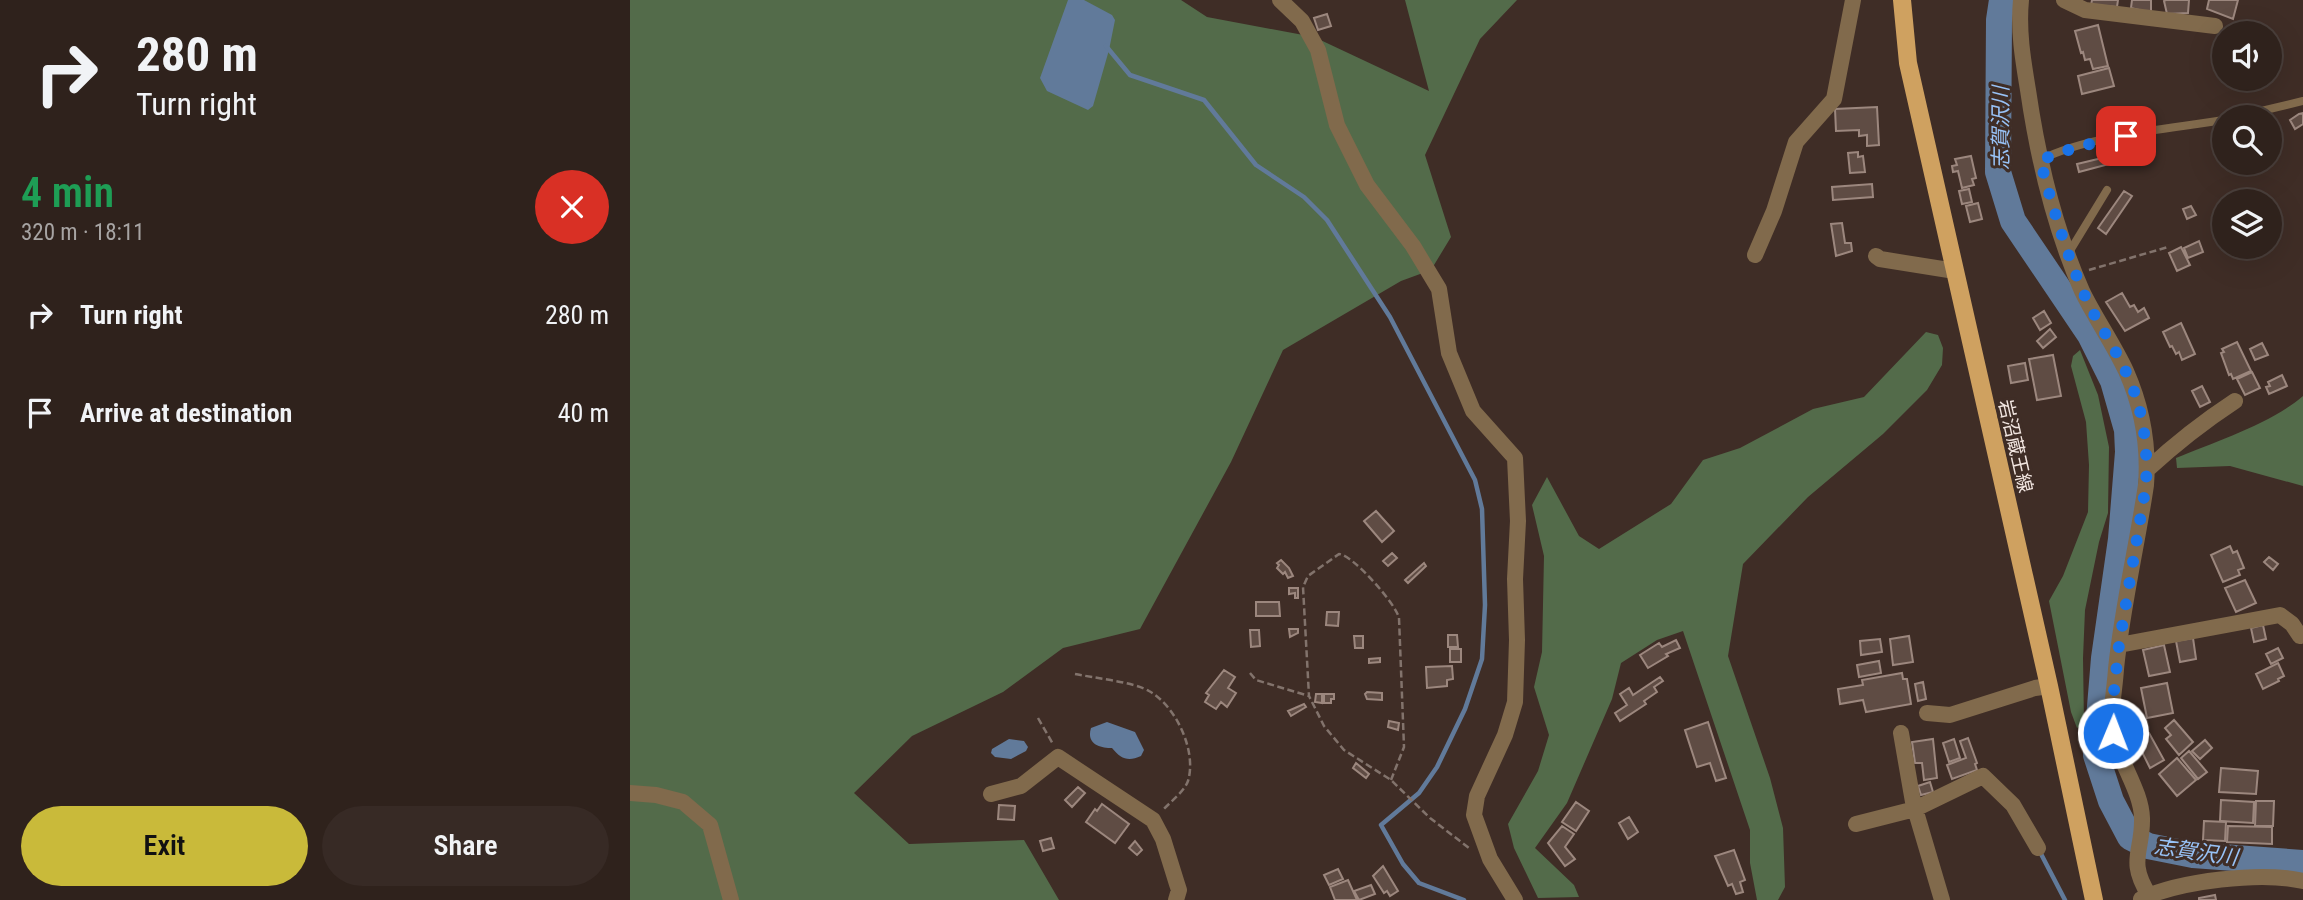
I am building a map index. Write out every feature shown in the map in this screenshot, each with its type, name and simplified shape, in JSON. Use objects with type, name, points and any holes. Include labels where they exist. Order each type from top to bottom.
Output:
[{"type":"main road","name":"岩沼蔵王線","points":[[1902,0],[1908,63],[2049,686],[2094,900]]},
{"type":"street","points":[[1280,0],[1302,21],[1318,50],[1337,125],[1367,185],[1413,246],[1440,289],[1448,353],[1473,411],[1515,458],[1518,521],[1515,702],[1505,735],[1477,796],[1474,815],[1490,859],[1515,900]]},
{"type":"street","points":[[1755,255],[1774,211],[1796,142],[1834,99],[1853,0]]},
{"type":"street","points":[[2021,0],[2018,26],[2040,160],[2057,226],[2082,292],[2125,369],[2138,401],[2145,438],[2147,470],[2137,547],[2119,645],[2112,710],[2116,748],[2142,818],[2137,850],[2138,874],[2144,898],[2241,876],[2303,881]]},
{"type":"street","points":[[2064,0],[2085,10],[2212,26]]},
{"type":"street","points":[[1876,256],[1880,259],[1955,271]]},
{"type":"street","points":[[2147,470],[2204,421],[2235,401]]},
{"type":"street","points":[[2119,645],[2280,615],[2292,624],[2300,636]]},
{"type":"street","points":[[1927,713],[1950,715],[2049,686]]},
{"type":"street","points":[[1901,733],[1915,809],[1942,900]]},
{"type":"street","points":[[991,794],[1021,786],[1058,757],[1153,820],[1163,839],[1179,890],[1176,900]]},
{"type":"street","points":[[1856,824],[1915,809],[1983,776],[2013,805],[2038,848]]},
{"type":"street","points":[[630,793],[656,795],[683,802],[710,825],[731,900]]},
{"type":"lane","points":[[2282,107],[2303,102]]},
{"type":"lane","points":[[2040,160],[2102,141],[2212,122]]},
{"type":"lane","points":[[2068,254],[2107,190]]},
{"type":"path","points":[[2092,270],[2168,247]]},
{"type":"path","points":[[1391,780],[1404,747],[1399,618],[1395,607],[1345,555],[1334,556],[1308,576],[1305,582],[1308,696],[1324,726],[1344,750],[1391,780],[1430,818],[1478,855],[1490,859]]},
{"type":"path","points":[[1250,673],[1256,680],[1308,696]]},
{"type":"path","points":[[1075,674],[1148,690],[1166,706],[1184,732],[1189,753],[1188,780],[1184,788],[1153,820]]},
{"type":"path","points":[[1038,718],[1058,757]]},
{"type":"green space","points":[[630,0],[1181,0],[1207,17],[1314,37],[1429,91],[1405,0],[1517,0],[1480,39],[1425,155],[1451,237],[1431,270],[1401,281],[1283,350],[1231,462],[1140,629],[1063,648],[1003,692],[912,736],[854,793],[909,844],[1024,840],[1059,900],[630,900]]},
{"type":"green space","points":[[1926,332],[1938,335],[1943,348],[1942,365],[1927,390],[1883,434],[1808,497],[1743,564],[1728,656],[1770,778],[1783,828],[1785,887],[1778,900],[1757,900],[1750,863],[1750,830],[1683,631],[1657,640],[1621,663],[1612,699],[1567,803],[1535,848],[1574,885],[1579,897],[1538,898],[1514,848],[1508,824],[1538,771],[1549,735],[1534,687],[1542,652],[1544,556],[1532,505],[1547,477],[1579,536],[1599,549],[1671,504],[1703,460],[1740,448],[1813,409],[1864,397]]},
{"type":"green space","points":[[2080,350],[2098,395],[2109,447],[2108,513],[2085,610],[2084,724],[2077,728],[2071,712],[2049,601],[2063,576],[2088,512],[2086,422],[2071,366],[2073,356]]},
{"type":"green space","points":[[2303,396],[2303,486],[2230,466],[2177,468],[2176,458],[2276,415]]},
{"type":"water","points":[[1068,0],[1084,0],[1112,15],[1115,20],[1093,106],[1088,110],[1047,91],[1040,78]]},
{"type":"water","points":[[1107,722],[1135,732],[1144,750],[1141,756],[1125,758],[1112,748],[1099,746],[1092,741],[1091,728]]},
{"type":"water","points":[[1009,739],[1024,741],[1028,747],[1026,751],[1011,759],[995,757],[991,753],[992,749]]},
{"type":"building","points":[[2092,0],[2118,0],[2117,7],[2091,5]]},
{"type":"building","points":[[2132,0],[2151,0],[2151,13],[2131,8]]},
{"type":"building","points":[[2166,0],[2189,0],[2188,13],[2167,14]]},
{"type":"building","points":[[2209,0],[2238,0],[2233,19],[2207,9]]},
{"type":"building","points":[[1327,14],[1331,26],[1318,30],[1314,18]]},
{"type":"building","points":[[2098,25],[2108,66],[2093,69],[2090,59],[2085,60],[2083,52],[2081,53],[2075,31]]},
{"type":"building","points":[[2109,68],[2114,86],[2082,94],[2078,76]]},
{"type":"building","points":[[1877,107],[1879,145],[1867,146],[1867,135],[1859,136],[1859,130],[1836,131],[1835,109]]},
{"type":"building","points":[[2303,113],[2303,124],[2295,129],[2290,120]]},
{"type":"building","points":[[1858,152],[1858,157],[1863,156],[1865,172],[1850,173],[1848,153]]},
{"type":"building","points":[[2123,153],[2124,160],[2079,172],[2077,164]]},
{"type":"building","points":[[1971,156],[1976,178],[1972,179],[1974,185],[1962,188],[1958,171],[1953,172],[1952,166],[1957,165],[1955,159]]},
{"type":"building","points":[[1872,184],[1873,197],[1833,200],[1832,187]]},
{"type":"building","points":[[1969,189],[1972,202],[1962,204],[1959,191]]},
{"type":"building","points":[[2124,191],[2132,196],[2106,234],[2098,228]]},
{"type":"building","points":[[1978,203],[1982,219],[1970,222],[1966,206]]},
{"type":"building","points":[[2191,206],[2196,215],[2187,219],[2183,209]]},
{"type":"building","points":[[1842,223],[1845,243],[1851,243],[1852,251],[1836,256],[1831,224]]},
{"type":"building","points":[[2199,241],[2203,252],[2188,258],[2184,248]]},
{"type":"building","points":[[2181,247],[2190,265],[2177,271],[2169,253]]},
{"type":"building","points":[[2122,293],[2130,307],[2134,305],[2138,312],[2144,308],[2149,318],[2125,331],[2106,302]]},
{"type":"building","points":[[2044,311],[2051,323],[2040,330],[2033,318]]},
{"type":"building","points":[[2181,323],[2195,354],[2182,360],[2179,352],[2176,354],[2172,346],[2170,347],[2163,332]]},
{"type":"building","points":[[2050,329],[2056,337],[2043,348],[2037,341]]},
{"type":"building","points":[[2237,342],[2251,371],[2233,379],[2221,353],[2224,352],[2222,349]]},
{"type":"building","points":[[2262,343],[2268,355],[2255,360],[2250,349]]},
{"type":"building","points":[[2053,355],[2061,396],[2037,400],[2029,359]]},
{"type":"building","points":[[2025,363],[2028,380],[2011,383],[2008,366]]},
{"type":"building","points":[[2252,372],[2260,388],[2245,395],[2237,379]]},
{"type":"building","points":[[2282,375],[2287,386],[2269,394],[2266,387],[2270,386],[2268,382]]},
{"type":"building","points":[[2202,386],[2210,402],[2200,407],[2192,391]]},
{"type":"building","points":[[1376,511],[1394,531],[1382,542],[1364,521]]},
{"type":"building","points":[[2230,546],[2233,553],[2237,551],[2244,568],[2238,570],[2240,575],[2223,582],[2211,555]]},
{"type":"building","points":[[1392,553],[1397,558],[1388,566],[1383,561]]},
{"type":"building","points":[[2269,557],[2278,564],[2273,570],[2264,562]]},
{"type":"building","points":[[1281,560],[1293,576],[1288,578],[1285,572],[1283,574],[1277,568],[1277,563]]},
{"type":"building","points":[[1424,563],[1426,566],[1408,583],[1405,580]]},
{"type":"building","points":[[2245,580],[2256,603],[2236,612],[2225,588]]},
{"type":"building","points":[[1289,588],[1298,588],[1298,598],[1295,598],[1295,593],[1289,594]]},
{"type":"building","points":[[1256,602],[1279,602],[1280,616],[1256,616]]},
{"type":"building","points":[[1327,612],[1339,612],[1338,626],[1326,625]]},
{"type":"building","points":[[2263,625],[2266,639],[2254,642],[2251,628]]},
{"type":"building","points":[[1289,629],[1298,629],[1298,633],[1290,637]]},
{"type":"building","points":[[1250,630],[1259,630],[1260,646],[1251,647]]},
{"type":"building","points":[[1448,635],[1457,635],[1458,647],[1448,647]]},
{"type":"building","points":[[1354,636],[1363,636],[1363,648],[1355,648]]},
{"type":"building","points":[[1909,636],[1913,662],[1893,665],[1890,639]]},
{"type":"building","points":[[2193,638],[2196,659],[2180,662],[2176,641]]},
{"type":"building","points":[[1880,639],[1882,652],[1861,655],[1860,641]]},
{"type":"building","points":[[1676,640],[1680,648],[1666,654],[1668,656],[1648,668],[1640,655],[1659,643],[1662,647]]},
{"type":"building","points":[[2164,645],[2170,672],[2149,676],[2143,650]]},
{"type":"building","points":[[2278,648],[2283,658],[2271,664],[2266,654]]},
{"type":"building","points":[[1450,649],[1461,649],[1461,662],[1450,662]]},
{"type":"building","points":[[1380,658],[1380,662],[1369,663],[1369,659]]},
{"type":"building","points":[[1879,661],[1881,673],[1859,677],[1857,665]]},
{"type":"building","points":[[2278,663],[2284,676],[2263,689],[2256,674]]},
{"type":"building","points":[[1452,666],[1453,679],[1447,680],[1447,686],[1427,688],[1426,667]]},
{"type":"building","points":[[1224,670],[1235,677],[1228,688],[1236,693],[1227,707],[1221,702],[1216,709],[1205,702],[1209,695],[1206,693]]},
{"type":"building","points":[[1902,673],[1903,679],[1907,679],[1911,704],[1866,712],[1863,700],[1840,704],[1838,689],[1863,685],[1862,680]]},
{"type":"building","points":[[1660,677],[1663,681],[1654,687],[1657,692],[1644,701],[1646,704],[1620,721],[1615,713],[1627,705],[1620,694],[1629,688],[1633,695]]},
{"type":"building","points":[[1923,682],[1926,699],[1918,701],[1915,684]]},
{"type":"building","points":[[2167,683],[2173,713],[2147,718],[2141,688]]},
{"type":"building","points":[[1367,692],[1382,693],[1382,700],[1367,699]]},
{"type":"building","points":[[1316,694],[1322,694],[1322,703],[1315,702]]},
{"type":"building","points":[[1324,694],[1334,694],[1331,703],[1324,703]]},
{"type":"building","points":[[1304,704],[1306,707],[1291,716],[1288,711]]},
{"type":"building","points":[[2174,720],[2193,742],[2179,755],[2166,739],[2171,735],[2165,728]]},
{"type":"building","points":[[1389,721],[1399,723],[1398,730],[1388,727]]},
{"type":"building","points":[[1708,722],[1726,778],[1716,781],[1710,763],[1697,767],[1685,730]]},
{"type":"building","points":[[2149,733],[2164,760],[2150,768],[2136,740]]},
{"type":"building","points":[[1968,738],[1977,770],[1952,779],[1947,765],[1966,758],[1960,741]]},
{"type":"building","points":[[1933,739],[1937,778],[1924,780],[1922,763],[1915,763],[1912,742]]},
{"type":"building","points":[[1954,739],[1960,758],[1949,762],[1943,743]]},
{"type":"building","points":[[2205,740],[2212,748],[2200,759],[2192,751]]},
{"type":"building","points":[[2189,751],[2207,772],[2198,779],[2181,758]]},
{"type":"building","points":[[2177,758],[2196,780],[2177,796],[2159,774]]},
{"type":"building","points":[[1356,763],[1369,774],[1366,778],[1353,768]]},
{"type":"building","points":[[2221,768],[2258,771],[2256,794],[2219,792]]},
{"type":"building","points":[[1930,782],[1933,792],[1921,795],[1918,786]]},
{"type":"building","points":[[1078,787],[1085,793],[1072,807],[1065,800]]},
{"type":"building","points":[[2221,800],[2254,802],[2253,823],[2220,821]]},
{"type":"building","points":[[2256,801],[2274,801],[2273,826],[2255,826]]},
{"type":"building","points":[[1576,802],[1589,811],[1576,831],[1562,822]]},
{"type":"building","points":[[1102,804],[1129,824],[1115,843],[1086,822]]},
{"type":"building","points":[[999,805],[1015,806],[1014,820],[998,819]]},
{"type":"building","points":[[1629,817],[1638,832],[1628,839],[1619,823]]},
{"type":"building","points":[[2204,821],[2226,822],[2225,841],[2203,840]]},
{"type":"building","points":[[1562,826],[1574,834],[1565,847],[1575,859],[1565,866],[1548,843]]},
{"type":"building","points":[[2228,826],[2272,827],[2272,844],[2227,842]]},
{"type":"building","points":[[1051,838],[1054,848],[1043,851],[1040,841]]},
{"type":"building","points":[[1135,841],[1142,850],[1137,855],[1129,848]]},
{"type":"building","points":[[1734,850],[1745,880],[1740,882],[1743,892],[1736,894],[1732,884],[1728,886],[1715,856]]},
{"type":"building","points":[[1383,866],[1398,891],[1390,896],[1387,891],[1384,893],[1373,876]]},
{"type":"building","points":[[1338,869],[1343,879],[1329,885],[1324,875]]},
{"type":"building","points":[[1348,880],[1357,900],[1335,900],[1330,887]]},
{"type":"building","points":[[1371,885],[1375,894],[1359,900],[1354,891]]},
{"type":"building","points":[[2215,895],[2216,900],[2199,900],[2199,898]]},
{"type":"waterway","name":"志賀沢川","points":[[2002,0],[1999,20],[1998,172],[2013,221],[2090,335],[2113,381],[2127,430],[2128,452],[2121,539],[2104,658],[2096,755],[2111,801],[2130,837],[2148,846],[2193,855],[2303,863]]},
{"type":"waterway","points":[[1106,46],[1130,75],[1204,100],[1256,165],[1304,197],[1327,220],[1390,317],[1475,480],[1482,509],[1485,605],[1482,659],[1465,709],[1437,767],[1419,793],[1381,825],[1403,864],[1419,883],[1464,900]]},
{"type":"waterway","points":[[2040,852],[2065,900]]},
{"type":"route","points":[[2113,733],[2112,710],[2119,645],[2146,485],[2148,463],[2145,438],[2138,401],[2125,369],[2082,292],[2057,226],[2040,160],[2077,147],[2126,136]]}]
